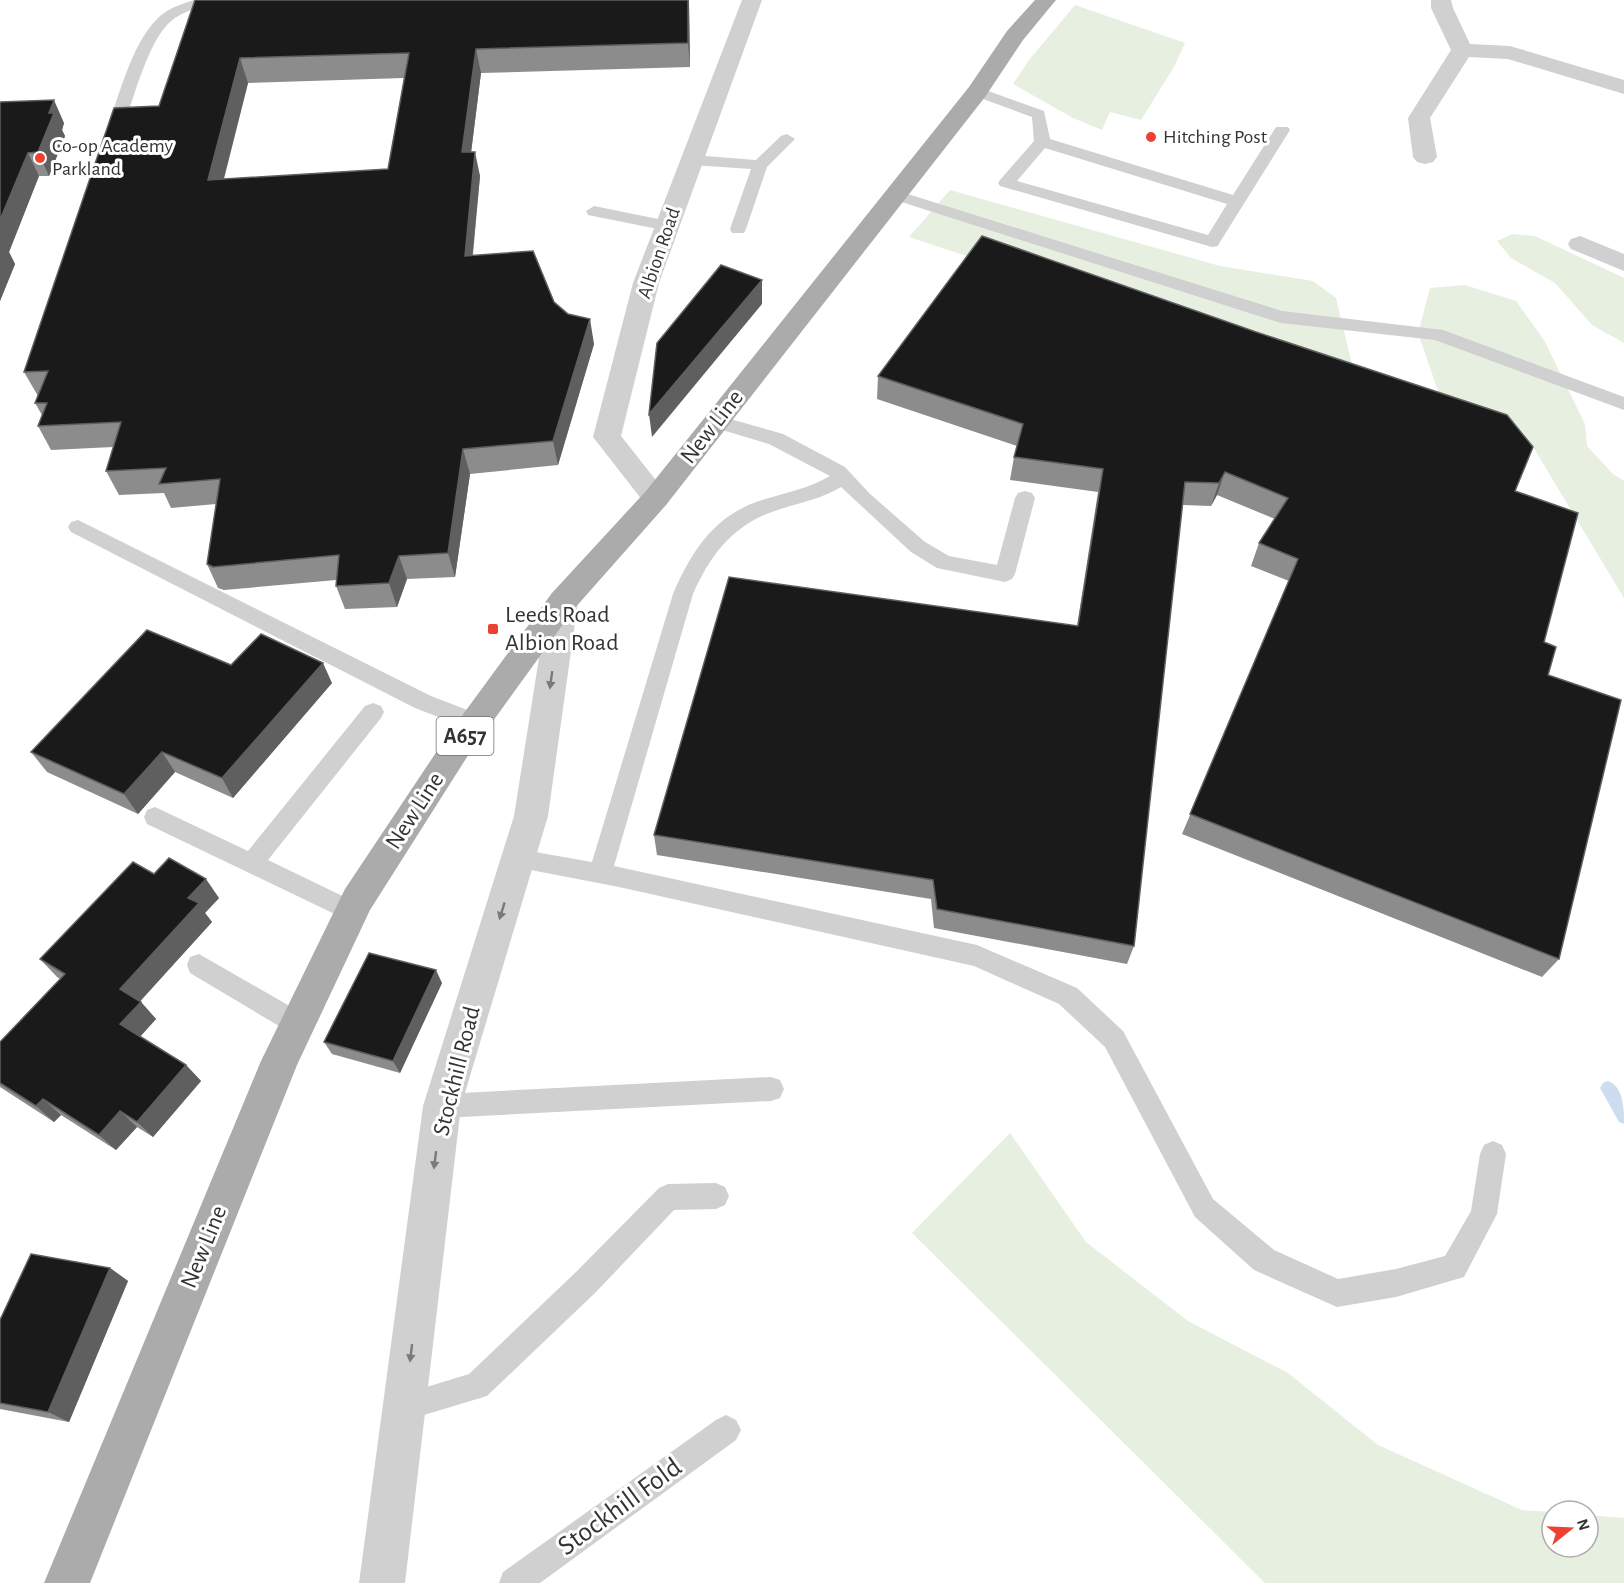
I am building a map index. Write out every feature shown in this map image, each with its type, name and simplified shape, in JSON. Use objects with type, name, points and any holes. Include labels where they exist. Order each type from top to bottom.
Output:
[{"type":"main road","name":"New Line","points":[[67,1583],[280,1061],[351,911],[438,776],[563,601],[656,498],[977,92],[1015,36],[1046,0]]},
{"type":"street","name":"Albion Road","points":[[656,498],[607,437],[646,283],[752,0]]},
{"type":"street","points":[[1441,0],[1442,8],[1462,50]]},
{"type":"street","points":[[1462,50],[1510,52],[1624,87]]},
{"type":"street","points":[[1425,157],[1419,118],[1462,50]]},
{"type":"street","points":[[1580,244],[1624,263]]},
{"type":"street","name":"Stockhill Road","points":[[382,1583],[442,1106],[531,816],[563,601]]},
{"type":"lane","points":[[107,151],[151,36],[164,20],[178,12],[213,0]]},
{"type":"lane","points":[[977,92],[1040,114],[1042,142],[1006,183],[1212,242],[1282,130]]},
{"type":"lane","points":[[738,229],[760,165],[787,139]]},
{"type":"lane","points":[[1042,142],[1237,202]]},
{"type":"lane","points":[[692,160],[760,165]]},
{"type":"lane","points":[[895,195],[1281,317],[1437,334],[1624,404]]},
{"type":"lane","points":[[594,212],[668,226]]},
{"type":"lane","points":[[716,421],[776,439],[816,459],[843,476],[862,498],[918,547],[944,563],[1005,574],[1025,498]]},
{"type":"lane","points":[[600,873],[683,594],[704,551],[726,526],[739,517],[759,508],[822,490],[843,476]]},
{"type":"lane","points":[[78,527],[423,702],[475,722]]},
{"type":"lane","points":[[252,863],[373,712]]},
{"type":"lane","points":[[155,817],[351,911]]},
{"type":"lane","points":[[518,859],[600,873],[977,956],[1068,996],[1114,1039],[1204,1208],[1264,1260],[1337,1293],[1396,1283],[1454,1267],[1484,1214],[1493,1154]]},
{"type":"lane","points":[[199,965],[298,1023]]},
{"type":"lane","points":[[442,1106],[771,1089]]},
{"type":"lane","points":[[404,1407],[477,1386],[586,1282],[668,1197],[716,1196]]},
{"type":"lane","name":"Stockhill Fold","points":[[514,1583],[726,1430]]},
{"type":"shaded area","points":[[1075,5],[1185,43],[1174,67],[1141,120],[1110,112],[1102,130],[1073,118],[1013,84],[1029,60]]},
{"type":"shaded area","points":[[950,190],[1220,266],[1313,281],[1336,298],[1357,385],[909,237]]},
{"type":"shaded area","points":[[1512,234],[1535,236],[1624,278],[1624,343],[1592,325],[1555,283],[1511,258],[1497,241]]},
{"type":"shaded area","points":[[1465,285],[1516,301],[1544,340],[1585,424],[1587,446],[1613,474],[1624,481],[1624,598],[1530,442],[1446,414],[1418,333],[1430,288]]},
{"type":"shaded area","points":[[1010,1133],[1086,1242],[1188,1321],[1288,1373],[1378,1445],[1522,1510],[1540,1511],[1540,1559],[1600,1559],[1600,1516],[1624,1518],[1624,1583],[1265,1583],[912,1233]]},
{"type":"building","points":[[195,0],[688,0],[688,43],[476,49],[462,152],[475,152],[465,256],[533,251],[554,302],[568,314],[590,319],[553,441],[463,449],[448,553],[399,556],[389,583],[336,586],[339,555],[213,567],[207,564],[220,479],[159,484],[166,468],[106,471],[121,422],[38,426],[47,403],[35,403],[48,371],[24,372],[114,108],[159,106]],"holes":[[[409,53],[388,169],[208,180],[240,58]]]},
{"type":"building","points":[[54,100],[49,113],[54,113],[38,152],[28,153],[0,220],[0,102]]},
{"type":"building","points":[[982,236],[1256,332],[1507,415],[1533,447],[1515,491],[1578,513],[1544,642],[1556,647],[1548,675],[1621,700],[1559,959],[1190,814],[1298,559],[1259,543],[1288,498],[1225,472],[1219,483],[1185,482],[1134,946],[937,909],[933,880],[654,835],[729,577],[1078,626],[1103,469],[1014,457],[1023,424],[878,376]]},
{"type":"building","points":[[721,265],[762,280],[649,414],[657,343]]},
{"type":"building","points":[[147,630],[231,665],[261,634],[323,663],[222,778],[162,752],[124,794],[31,752]]},
{"type":"building","points":[[169,858],[206,879],[188,898],[199,903],[120,989],[141,1002],[120,1024],[186,1065],[137,1122],[120,1111],[99,1135],[43,1099],[36,1106],[0,1083],[0,1042],[65,974],[40,959],[133,862],[154,874]]},
{"type":"building","points":[[369,953],[436,970],[393,1061],[324,1042]]},
{"type":"building","points":[[31,1254],[110,1268],[48,1412],[0,1403],[0,1320]]},
{"type":"waterway","points":[[1608,1088],[1624,1117]]},
{"type":"place","name":"Hitching Post","points":[[1151,137]]},
{"type":"place","name":"Co-op Academy Parkland","points":[[40,158]]},
{"type":"place","name":"Leeds Road Albion Road","points":[[493,629]]}]
